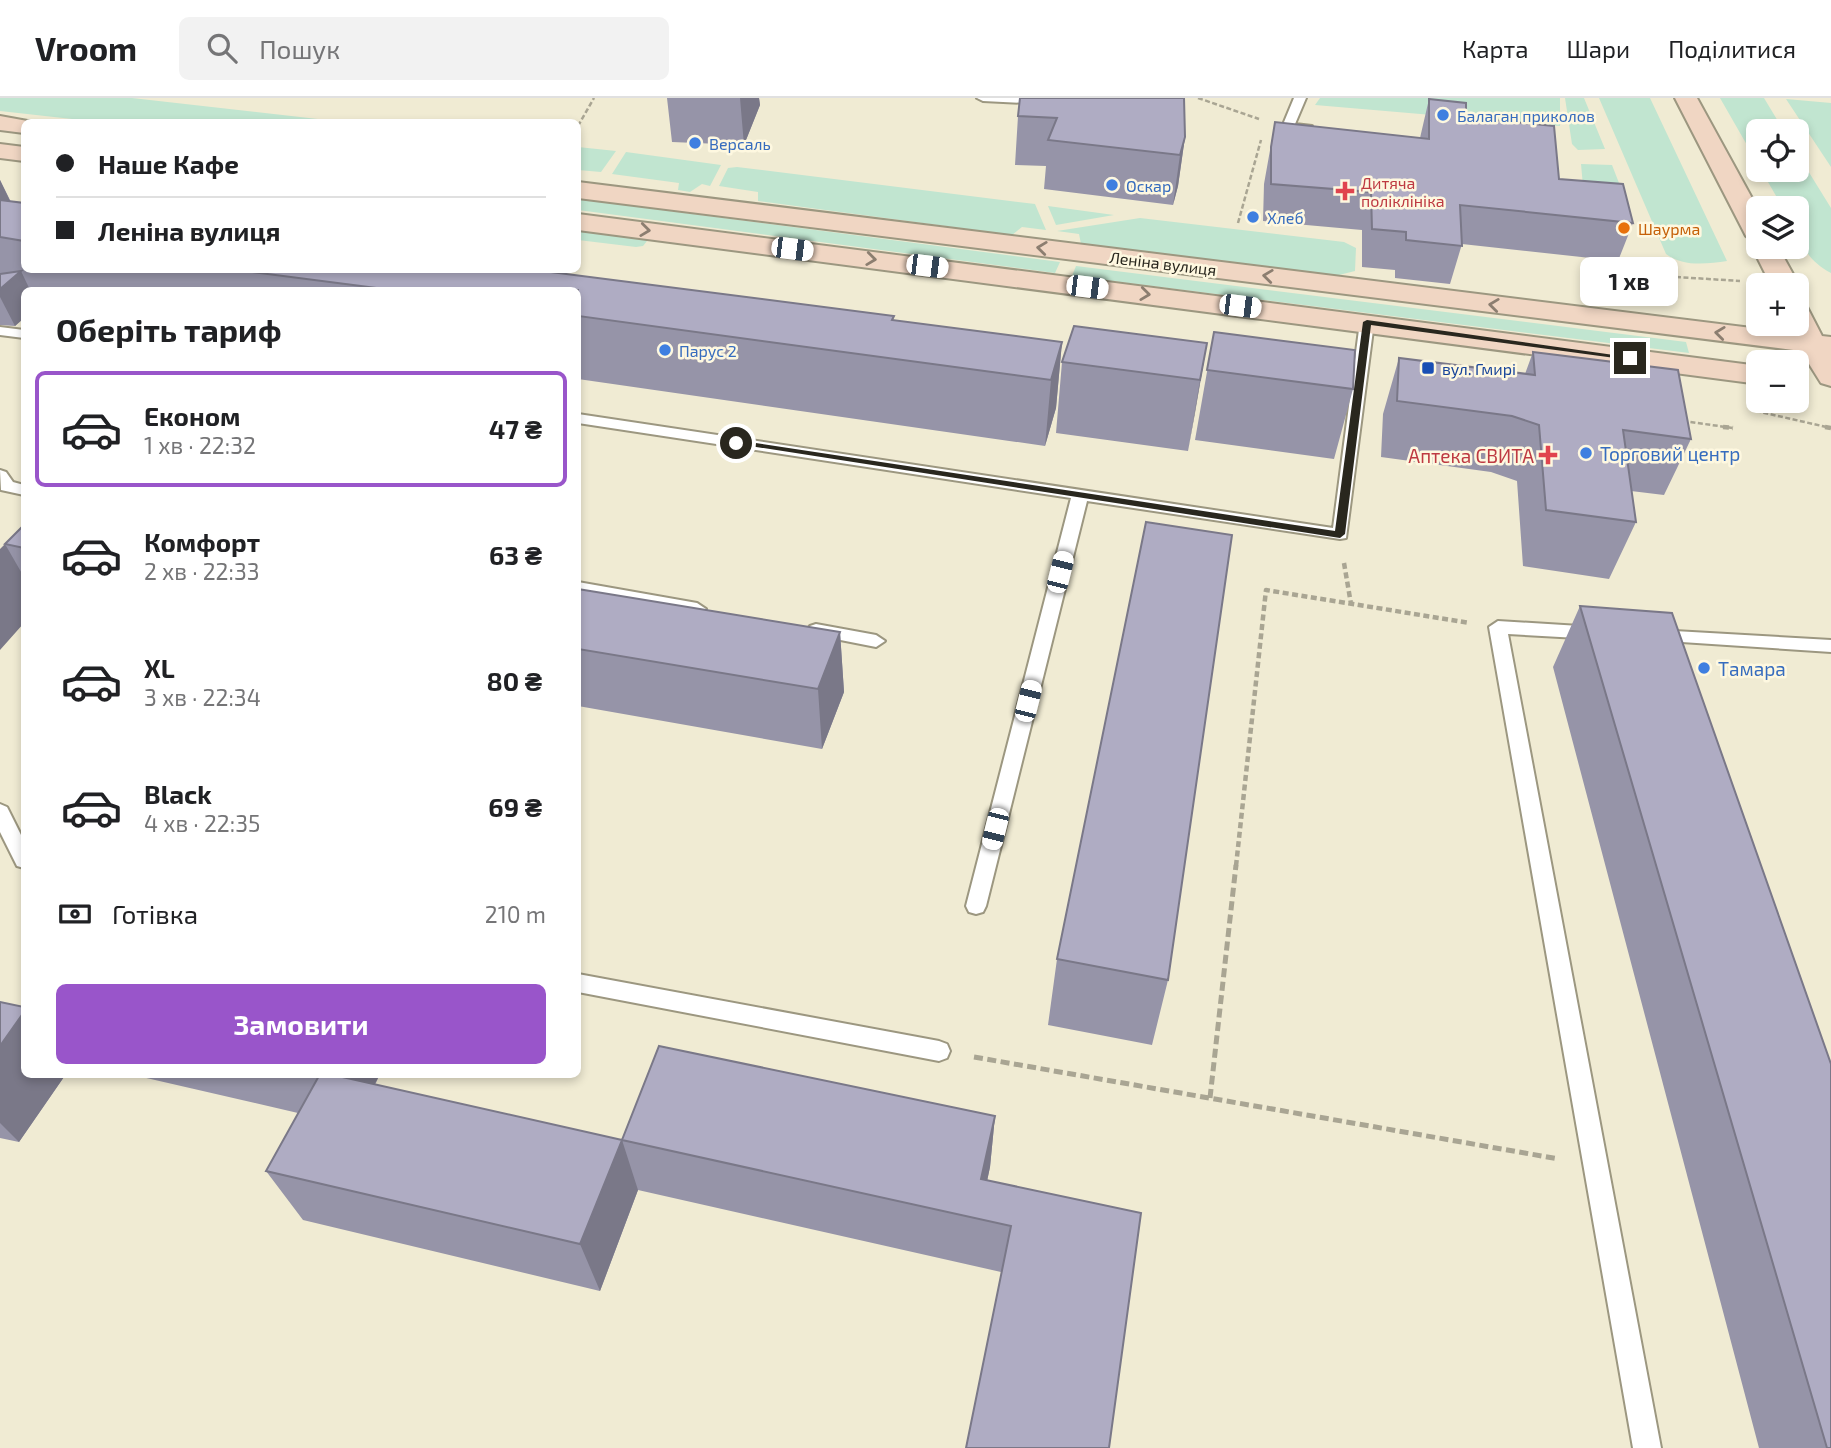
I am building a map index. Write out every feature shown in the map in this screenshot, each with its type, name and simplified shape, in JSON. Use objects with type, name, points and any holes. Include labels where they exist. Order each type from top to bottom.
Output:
[{"type":"street","points":[[1686,98],[1746,211]]},
{"type":"street","points":[[0,123],[21,126]]},
{"type":"street","points":[[0,150],[21,153]]},
{"type":"street","name":"Леніна вулиця","points":[[581,190],[1821,345]]},
{"type":"street","name":"Леніна вулиця","points":[[581,222],[1367,322],[1746,373]]},
{"type":"street","points":[[1809,329],[1821,345],[1831,377]]},
{"type":"street","points":[[1809,382],[1831,385]]},
{"type":"lane","points":[[983,98],[1060,102]]},
{"type":"lane","points":[[1300,98],[1288,127],[1324,131]]},
{"type":"lane","points":[[581,418],[1340,534],[1367,322]]},
{"type":"lane","points":[[0,331],[21,334]]},
{"type":"lane","points":[[0,475],[7,486],[21,489]]},
{"type":"lane","points":[[976,906],[1080,495]]},
{"type":"lane","points":[[581,589],[713,612]]},
{"type":"lane","points":[[795,626],[876,641]]},
{"type":"lane","points":[[1647,1448],[1498,627],[1831,646]]},
{"type":"lane","points":[[0,812],[21,854]]},
{"type":"lane","points":[[581,984],[939,1051]]},
{"type":"path","points":[[581,121],[594,98]]},
{"type":"path","points":[[1198,98],[1265,121]]},
{"type":"path","points":[[1238,223],[1262,134]]},
{"type":"path","points":[[1660,276],[1746,282]]},
{"type":"path","points":[[1767,413],[1831,428]]},
{"type":"path","points":[[1678,421],[1733,429]]},
{"type":"path","points":[[1340,534],[1351,604]]},
{"type":"path","points":[[1210,1098],[1266,590],[1498,627]]},
{"type":"path","points":[[939,1051],[1596,1165]]},
{"type":"green space","points":[[0,98],[132,98],[318,119],[72,119],[0,111]]},
{"type":"green space","points":[[1320,98],[1560,98],[1560,126],[1315,105]]},
{"type":"green space","points":[[1565,98],[1584,98],[1605,149],[1578,150],[1572,144]]},
{"type":"green space","points":[[1599,98],[1650,98],[1727,261],[1687,263],[1666,254]]},
{"type":"green space","points":[[1720,98],[1764,98],[1777,119],[1746,119],[1746,143]]},
{"type":"green space","points":[[1786,99],[1831,103],[1831,167],[1809,134],[1809,119],[1799,119]]},
{"type":"green space","points":[[581,147],[616,151],[601,172],[581,170]]},
{"type":"green space","points":[[626,152],[721,165],[710,186],[702,184],[690,192],[678,190],[679,183],[612,174]]},
{"type":"green space","points":[[1581,164],[1612,165],[1619,183],[1584,197]]},
{"type":"green space","points":[[728,168],[1035,204],[1046,230],[1022,227],[1012,235],[758,201],[758,192],[719,186]]},
{"type":"green space","points":[[1809,172],[1831,208],[1831,273],[1809,255],[1809,196],[1776,196],[1768,182],[1809,182]]},
{"type":"green space","points":[[581,199],[1060,262],[1055,273],[581,210]]},
{"type":"green space","points":[[1048,206],[1114,215],[1056,225]]},
{"type":"green space","points":[[1140,218],[1344,242],[1356,248],[1355,271],[1335,276],[1081,244],[1079,234],[1057,231]]},
{"type":"green space","points":[[581,229],[646,237],[647,241],[643,246],[581,240]]},
{"type":"green space","points":[[1076,266],[1686,342],[1689,353],[1072,276]]},
{"type":"building","points":[[1020,98],[1184,98],[1185,137],[1180,155],[1048,140],[1057,118],[1018,116]]},
{"type":"building","points":[[1429,99],[1466,103],[1466,117],[1554,126],[1559,179],[1623,184],[1633,223],[1460,205],[1462,246],[1406,240],[1406,232],[1372,229],[1371,192],[1271,184],[1271,147],[1275,122],[1429,139]]},
{"type":"building","points":[[0,200],[21,203],[21,240],[0,237]]},
{"type":"building","points":[[21,271],[0,289],[0,274]]},
{"type":"building","points":[[260,273],[558,273],[894,316],[892,320],[1062,342],[1051,380],[581,316],[581,287],[369,287]]},
{"type":"building","points":[[1074,326],[1207,343],[1200,380],[1062,362]]},
{"type":"building","points":[[1214,332],[1355,350],[1353,389],[1207,370]]},
{"type":"building","points":[[1533,352],[1678,370],[1691,439],[1623,430],[1636,522],[1546,510],[1539,425],[1512,416],[1397,401],[1399,358],[1535,375]]},
{"type":"building","points":[[1146,522],[1232,535],[1168,980],[1057,959]]},
{"type":"building","points":[[21,528],[21,547],[5,544]]},
{"type":"building","points":[[581,589],[840,632],[818,689],[581,650]]},
{"type":"building","points":[[1580,606],[1672,613],[1831,1064],[1831,1448],[1827,1448]]},
{"type":"building","points":[[0,1002],[21,1006],[21,1016],[0,1046]]},
{"type":"building","points":[[659,1046],[995,1116],[981,1179],[1141,1213],[1109,1448],[966,1448],[1011,1226],[622,1140]]},
{"type":"building","points":[[318,1078],[347,1078],[622,1140],[580,1244],[266,1171]]},
{"type":"place","name":"Балаган приколов","points":[[1443,115]]},
{"type":"place","name":"Версаль","points":[[695,143]]},
{"type":"place","name":"Оскар","points":[[1112,185]]},
{"type":"place","name":"Дитяча поліклініка","points":[[1345,191]]},
{"type":"place","name":"Хлеб","points":[[1253,217]]},
{"type":"place","name":"Шаурма","points":[[1624,228]]},
{"type":"place","name":"Парус 2","points":[[665,350]]},
{"type":"place","name":"вул. Гмирi","points":[[1428,368]]},
{"type":"place","name":"Торговий центр","points":[[1586,453]]},
{"type":"place","name":"Аптека СВИТА","points":[[1548,455]]},
{"type":"place","name":"Тамара","points":[[1704,668]]},
{"type":"route","points":[[736,443],[1340,534],[1367,322],[1630,358]]}]
